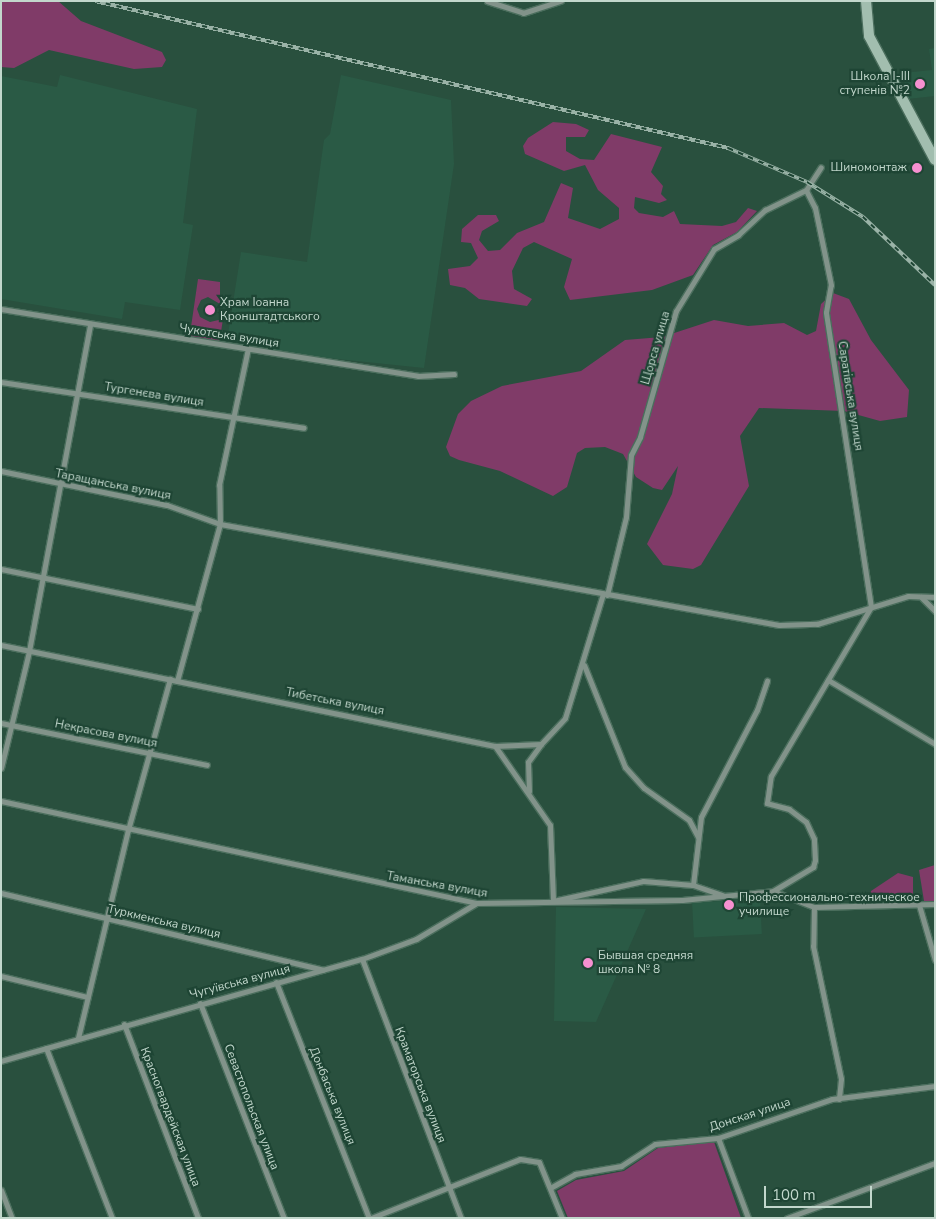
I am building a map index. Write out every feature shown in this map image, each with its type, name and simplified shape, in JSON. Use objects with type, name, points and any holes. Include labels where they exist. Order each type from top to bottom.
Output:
[{"type":"main road","points":[[866,1],[869,36],[935,160]]},
{"type":"street","points":[[487,1],[523,12],[560,1]]},
{"type":"street","points":[[806,190],[821,167]]},
{"type":"street","name":"Щорса улица","points":[[529,791],[528,762],[541,744],[565,718],[584,665],[626,518],[631,455],[640,437],[676,311],[714,249],[738,235],[765,210],[806,190]]},
{"type":"street","name":"Саратівська вулиця","points":[[806,190],[815,208],[831,285],[826,312],[871,607]]},
{"type":"street","name":"Чукотська вулиця","points":[[1,309],[418,376],[454,374]]},
{"type":"street","points":[[1,768],[29,651],[90,324]]},
{"type":"street","points":[[177,680],[220,524],[219,485],[248,349]]},
{"type":"street","name":"Тургенєва вулиця","points":[[1,382],[304,428]]},
{"type":"street","name":"Таращанська вулиця","points":[[1,471],[61,486],[167,505],[220,524],[779,625],[817,624],[871,607],[921,596],[935,597]]},
{"type":"street","points":[[1,569],[198,609]]},
{"type":"street","points":[[921,596],[935,611]]},
{"type":"street","points":[[773,891],[813,867],[815,860],[814,839],[806,822],[789,809],[767,802],[766,792],[771,776],[871,607]]},
{"type":"street","name":"Тибетська вулиця","points":[[1,645],[495,746],[541,744]]},
{"type":"street","points":[[584,665],[625,767],[644,788],[689,820],[698,837]]},
{"type":"street","points":[[78,1038],[128,830],[170,679]]},
{"type":"street","points":[[828,680],[935,744]]},
{"type":"street","points":[[693,885],[701,817],[757,710],[767,681]]},
{"type":"street","name":"Некрасова вулиця","points":[[1,723],[207,765]]},
{"type":"street","points":[[495,746],[529,791],[550,825],[553,901],[643,881],[693,885],[723,896]]},
{"type":"street","name":"Таманська вулиця","points":[[1,802],[476,903],[723,896],[773,891],[814,907],[935,904]]},
{"type":"street","name":"Туркменська вулиця","points":[[1,894],[323,970]]},
{"type":"street","name":"Чугуївська вулиця","points":[[1,1062],[124,1024],[362,959],[416,939],[476,903]]},
{"type":"street","points":[[920,905],[935,960]]},
{"type":"street","points":[[814,907],[813,946],[841,1079],[839,1098]]},
{"type":"street","name":"Краматорська вулиця","points":[[362,959],[461,1218]]},
{"type":"street","points":[[1,976],[87,997]]},
{"type":"street","name":"Донбаська вулиця","points":[[276,982],[370,1218]]},
{"type":"street","name":"Севастопольская улица","points":[[200,1003],[284,1218]]},
{"type":"street","name":"Красногвардейская улица","points":[[124,1024],[198,1218]]},
{"type":"street","points":[[46,1048],[112,1218]]},
{"type":"street","name":"Донская улица","points":[[550,1188],[575,1174],[621,1166],[655,1144],[718,1138],[839,1098],[935,1086]]},
{"type":"street","points":[[718,1138],[748,1218]]},
{"type":"street","points":[[370,1218],[520,1159],[539,1162],[562,1218]]},
{"type":"street","points":[[787,1218],[935,1163]]},
{"type":"street","points":[[1,1190],[12,1218]]},
{"type":"shaded area","points":[[1,1],[58,1],[81,21],[162,52],[166,60],[162,67],[134,69],[49,50],[14,68],[1,67]]},
{"type":"shaded area","name":"Школа I-III ступенів №2","points":[[935,48],[935,96],[907,99],[903,73],[932,70],[929,49]]},
{"type":"shaded area","points":[[60,75],[197,109],[183,223],[193,225],[180,310],[125,302],[122,319],[1,299],[1,76],[57,87]]},
{"type":"shaded area","points":[[341,75],[451,100],[454,164],[424,368],[289,354],[228,334],[241,252],[307,262],[324,140],[330,134]]},
{"type":"shaded area","points":[[553,122],[576,124],[589,130],[585,137],[566,137],[566,151],[580,159],[594,160],[611,134],[662,147],[651,172],[663,186],[661,194],[667,200],[659,203],[635,197],[634,208],[639,213],[663,217],[674,211],[680,224],[722,226],[736,222],[748,208],[757,211],[737,232],[713,245],[693,275],[652,290],[570,300],[564,287],[572,259],[534,242],[523,248],[512,271],[514,289],[532,299],[527,306],[479,299],[465,288],[450,285],[448,269],[470,266],[478,258],[471,243],[461,242],[462,229],[478,215],[496,215],[499,221],[482,231],[479,240],[488,251],[500,250],[517,233],[544,222],[561,183],[573,188],[568,218],[600,229],[619,219],[619,208],[598,190],[585,165],[564,171],[525,154],[523,146],[528,138]]},
{"type":"shaded area","points":[[198,279],[220,282],[220,304],[208,297],[201,300],[197,309],[200,317],[210,322],[223,319],[221,332],[191,327]]},
{"type":"shaded area","points":[[833,293],[849,299],[871,340],[909,390],[907,417],[880,421],[844,411],[759,408],[740,436],[749,486],[701,565],[693,569],[663,565],[647,544],[672,494],[678,466],[662,490],[653,488],[636,477],[623,454],[605,447],[585,448],[577,453],[567,487],[553,496],[500,471],[450,456],[446,447],[458,414],[471,401],[502,386],[581,371],[625,340],[662,337],[714,320],[748,326],[784,323],[807,335],[816,331],[821,304]]},
{"type":"shaded area","points":[[190,328],[220,333],[219,342],[178,336],[189,334]]},
{"type":"shaded area","points":[[935,865],[935,901],[924,901],[919,870]]},
{"type":"shaded area","points":[[898,873],[913,877],[913,900],[870,901],[871,891]]},
{"type":"shaded area","points":[[760,899],[762,934],[694,938],[692,903]]},
{"type":"shaded area","name":"Бывшая средняя школа № 8","points":[[556,907],[646,909],[596,1022],[554,1021]]},
{"type":"shaded area","points":[[714,1142],[741,1218],[568,1218],[557,1191],[576,1180],[624,1171],[658,1148]]},
{"type":"railway","points":[[95,1],[728,148],[807,182],[863,217],[935,285]]},
{"type":"place","name":"Школа I-III ступенів №2","points":[[920,84]]},
{"type":"place","name":"Шиномонтаж","points":[[917,168]]},
{"type":"place","name":"Храм Іоанна Кронштадтського","points":[[210,310]]},
{"type":"place","name":"Профессионально-техническое училище","points":[[729,905]]},
{"type":"place","name":"Бывшая средняя школа № 8","points":[[588,963]]}]
